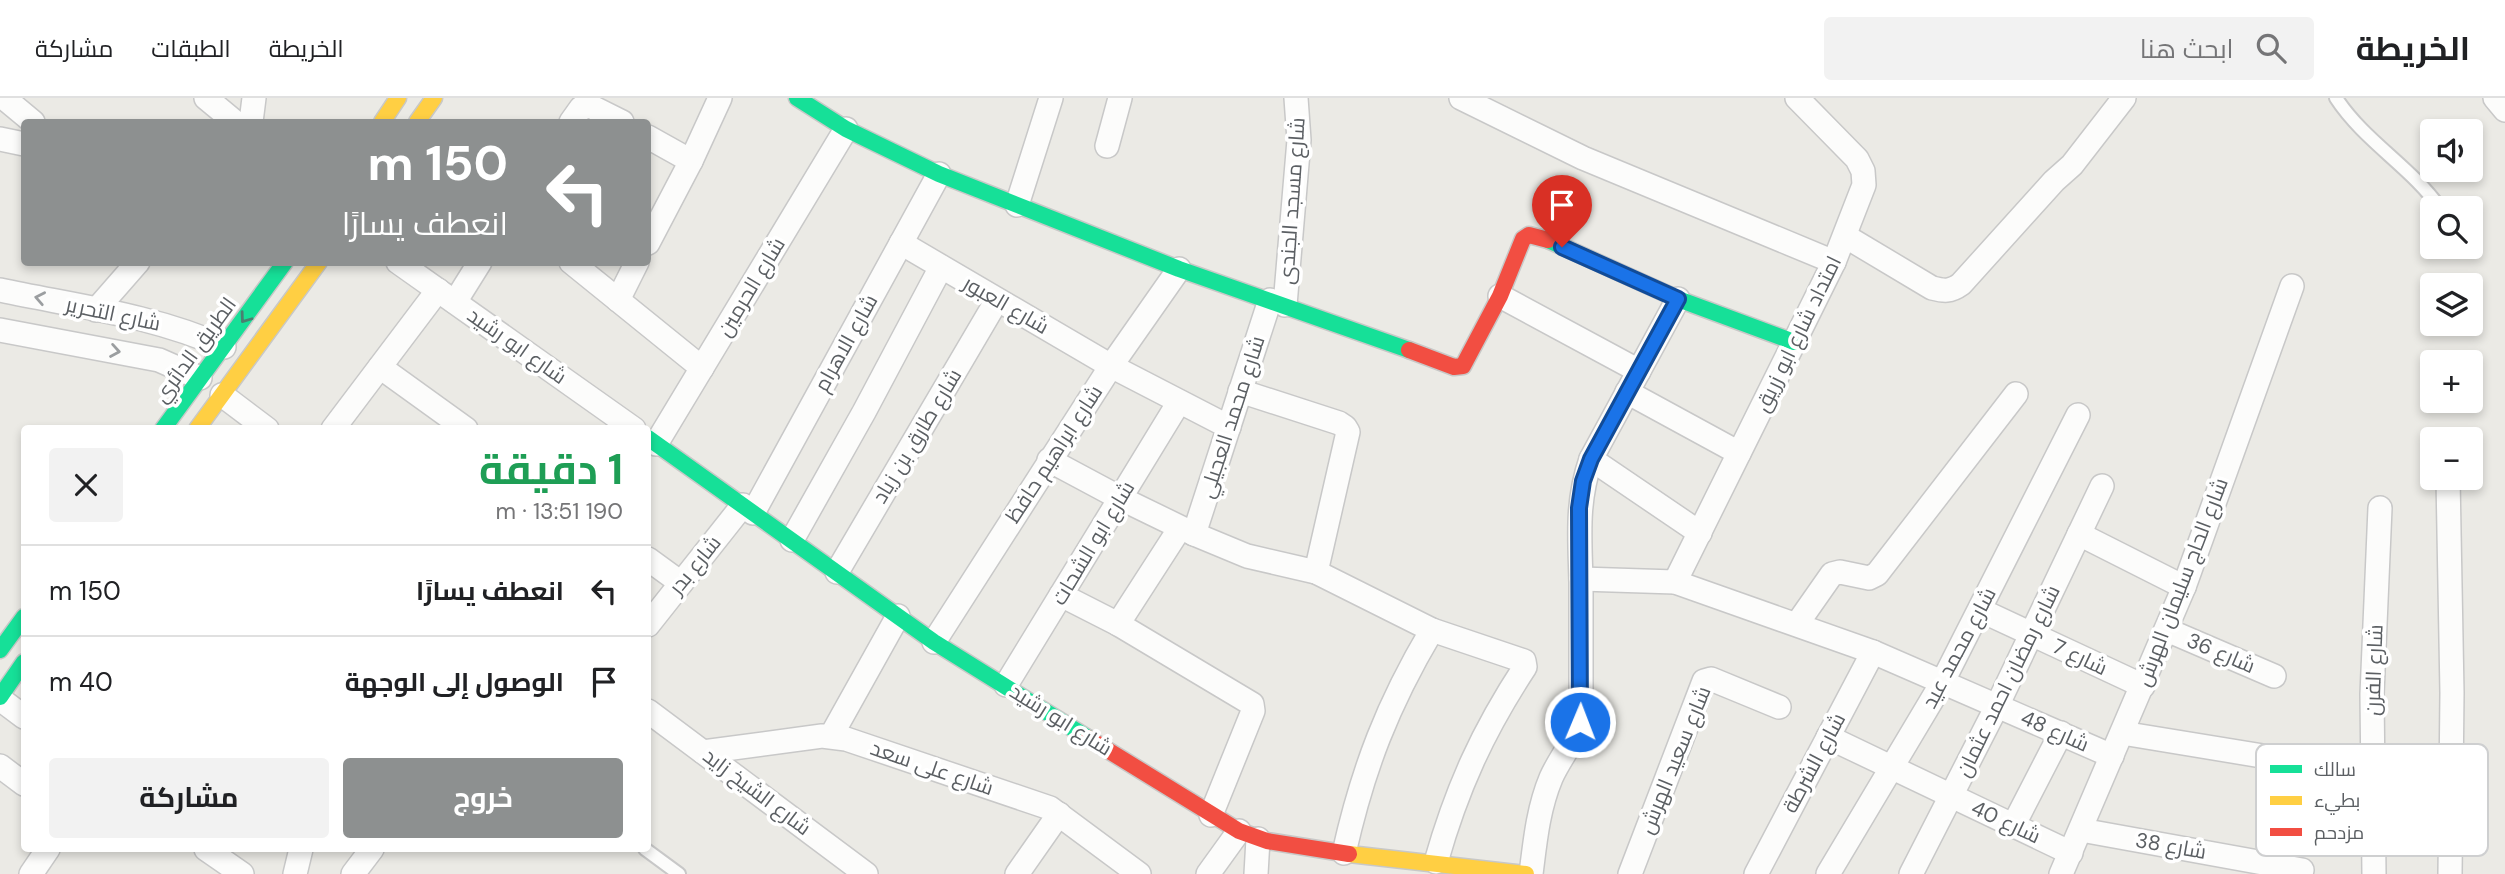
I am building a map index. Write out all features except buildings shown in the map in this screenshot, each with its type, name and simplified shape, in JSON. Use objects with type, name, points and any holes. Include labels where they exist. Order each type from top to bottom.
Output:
[{"type":"street","points":[[4,98],[29,119]]},
{"type":"street","points":[[206,98],[231,119]]},
{"type":"street","points":[[251,119],[254,98]]},
{"type":"street","points":[[384,119],[398,98]]},
{"type":"street","points":[[420,119],[434,98]]},
{"type":"street","points":[[651,237],[720,98]]},
{"type":"street","points":[[797,98],[846,129],[939,174],[1179,269],[1278,302],[1454,367],[1463,366],[1468,360],[1500,296],[1523,239],[1529,235],[1539,236],[1678,299],[1794,342]]},
{"type":"street","points":[[1017,205],[1051,98]]},
{"type":"street","points":[[1107,146],[1120,98]]},
{"type":"street","name":"شارع مسجد الجندى","points":[[1278,302],[1299,140],[1296,98]]},
{"type":"street","points":[[1461,98],[1583,158],[1834,262]]},
{"type":"street","name":"امتداد شارع ابو زريق","points":[[1675,582],[1834,262],[1864,185],[1863,171],[1857,159],[1797,98]]},
{"type":"street","points":[[1845,236],[1932,288],[1947,292],[1953,290],[2072,165],[2124,98]]},
{"type":"street","points":[[2495,98],[2505,110]]},
{"type":"street","points":[[574,117],[585,106],[593,107],[616,119]]},
{"type":"street","name":"شارع الحرمين","points":[[652,441],[702,368],[846,129]]},
{"type":"street","points":[[0,139],[21,143]]},
{"type":"street","points":[[651,139],[691,161]]},
{"type":"street","name":"شارع الاهرام","points":[[748,509],[939,174]]},
{"type":"street","name":"شارع العبور","points":[[901,243],[1111,366],[1229,427]]},
{"type":"street","points":[[96,310],[134,266]]},
{"type":"street","name":"الطريق الدائري","points":[[166,425],[282,266]]},
{"type":"street","points":[[200,425],[316,266]]},
{"type":"street","name":"شارع ابو رشيد","points":[[404,266],[628,425]]},
{"type":"street","points":[[336,425],[380,367],[476,266]]},
{"type":"street","points":[[576,266],[702,368]]},
{"type":"street","points":[[618,300],[636,266]]},
{"type":"street","points":[[792,540],[941,267]]},
{"type":"street","name":"شارع ابراهيم حافظ","points":[[934,642],[1049,460],[1179,269]]},
{"type":"street","name":"شارع الحاج سليمان الهرش","points":[[2061,874],[2184,587],[2292,286]]},
{"type":"street","name":"شارع التحرير","points":[[0,290],[173,326],[224,347]]},
{"type":"street","points":[[1500,296],[1639,371]]},
{"type":"street","points":[[1518,873],[1557,765],[1580,722],[1579,508],[1583,481],[1591,459],[1678,299]]},
{"type":"street","name":"شارع طارق بن زياد","points":[[837,572],[998,300]]},
{"type":"street","name":"شارع محمد العجيلي","points":[[1118,624],[1187,531],[1229,427],[1240,391],[1278,302]]},
{"type":"street","name":"شارع التحرير","points":[[0,330],[159,360],[200,378]]},
{"type":"street","points":[[380,367],[460,425]]},
{"type":"street","points":[[1240,391],[1339,423],[1348,432],[1316,572]]},
{"type":"street","points":[[1628,392],[1739,453]]},
{"type":"street","points":[[1797,624],[1832,574],[1840,572],[1869,579],[1877,574],[2016,394]]},
{"type":"street","points":[[222,395],[262,425]]},
{"type":"street","name":"شارع ابو الشحات","points":[[1006,685],[1179,402]]},
{"type":"street","name":"شارع محمد عيد","points":[[1828,874],[1942,683],[2078,415]]},
{"type":"street","name":"شارع ابو رشيد","points":[[652,441],[934,642],[1211,815],[1249,835],[1400,866],[1436,862],[1518,873]]},
{"type":"street","points":[[1591,459],[1700,533]]},
{"type":"street","points":[[1049,460],[1187,531],[1247,556],[1316,572],[1432,630],[1521,659],[1525,667],[1491,722],[1462,780],[1436,862]]},
{"type":"street","name":"شارع رمضان احمد عثمان","points":[[1911,874],[1997,706],[2102,486]]},
{"type":"street","points":[[2448,490],[2451,744]]},
{"type":"street","name":"شارع الفرن","points":[[2373,744],[2372,694],[2380,508]]},
{"type":"street","name":"شارع بدر","points":[[651,621],[681,583],[748,509]]},
{"type":"street","points":[[2079,534],[2184,587]]},
{"type":"street","points":[[651,561],[681,583]]},
{"type":"street","name":"شارع 48","points":[[1581,579],[1675,582],[1873,652],[2112,756]]},
{"type":"street","points":[[1061,595],[1118,624],[1251,702],[1252,711],[1211,815]]},
{"type":"street","name":"شارع 7","points":[[1980,610],[2143,685]]},
{"type":"street","points":[[831,736],[898,616]]},
{"type":"street","points":[[1,648],[21,621]]},
{"type":"street","name":"شارع 36","points":[[2167,629],[2274,676]]},
{"type":"street","points":[[1344,853],[1368,759],[1402,682],[1432,630]]},
{"type":"street","name":"شارع الشرطة","points":[[1756,874],[1873,652]]},
{"type":"street","points":[[21,666],[0,698],[21,715]]},
{"type":"street","name":"شارع سعيد الهرش","points":[[1630,874],[1704,681],[1711,678],[1779,706]]},
{"type":"street","name":"شارع الشيخ زايد","points":[[651,713],[866,874]]},
{"type":"street","points":[[2013,826],[2060,733]]},
{"type":"street","points":[[2122,733],[2256,755]]},
{"type":"street","name":"شارع على سعد","points":[[704,752],[831,736],[846,739],[1038,803],[1059,814],[1129,871]]},
{"type":"street","name":"شارع 40","points":[[1828,737],[2071,853]]},
{"type":"street","points":[[0,766],[21,782]]},
{"type":"street","points":[[1017,874],[1059,814]]},
{"type":"street","name":"شارع 38","points":[[2081,830],[2302,870]]},
{"type":"street","points":[[1208,874],[1249,835]]},
{"type":"street","points":[[1249,835],[1256,874]]},
{"type":"street","points":[[32,874],[46,852]]},
{"type":"street","points":[[210,852],[242,874]]},
{"type":"street","points":[[295,874],[300,852]]},
{"type":"street","points":[[353,874],[370,852]]},
{"type":"street","name":"شارع الفرن","points":[[2374,856],[2374,874]]},
{"type":"street","points":[[2450,856],[2450,874]]},
{"type":"lane","points":[[2336,98],[2371,141],[2423,186],[2431,196]]},
{"type":"lane","points":[[649,852],[679,874]]},
{"type":"traffic: fast","points":[[797,98],[846,129],[939,174],[1179,269],[1409,350]]},
{"type":"traffic: fast","points":[[1548,240],[1678,299],[1794,342]]},
{"type":"traffic: fast","points":[[166,425],[282,266]]},
{"type":"traffic: fast","points":[[651,440],[934,642],[1088,738]]},
{"type":"traffic: fast","points":[[0,650],[21,621]]},
{"type":"traffic: fast","points":[[0,697],[21,666]]},
{"type":"traffic: slow","points":[[384,119],[398,98]]},
{"type":"traffic: slow","points":[[419,119],[434,98]]},
{"type":"traffic: slow","points":[[200,425],[316,266]]},
{"type":"traffic: slow","points":[[1349,854],[1526,874]]},
{"type":"traffic: jam","points":[[1409,350],[1454,367],[1463,366],[1500,296],[1523,239],[1529,235],[1548,240]]},
{"type":"traffic: jam","points":[[1088,738],[1239,831],[1267,841],[1349,854]]},
{"type":"route","points":[[1562,247],[1678,299],[1591,459],[1583,481],[1579,508],[1580,722]]}]
